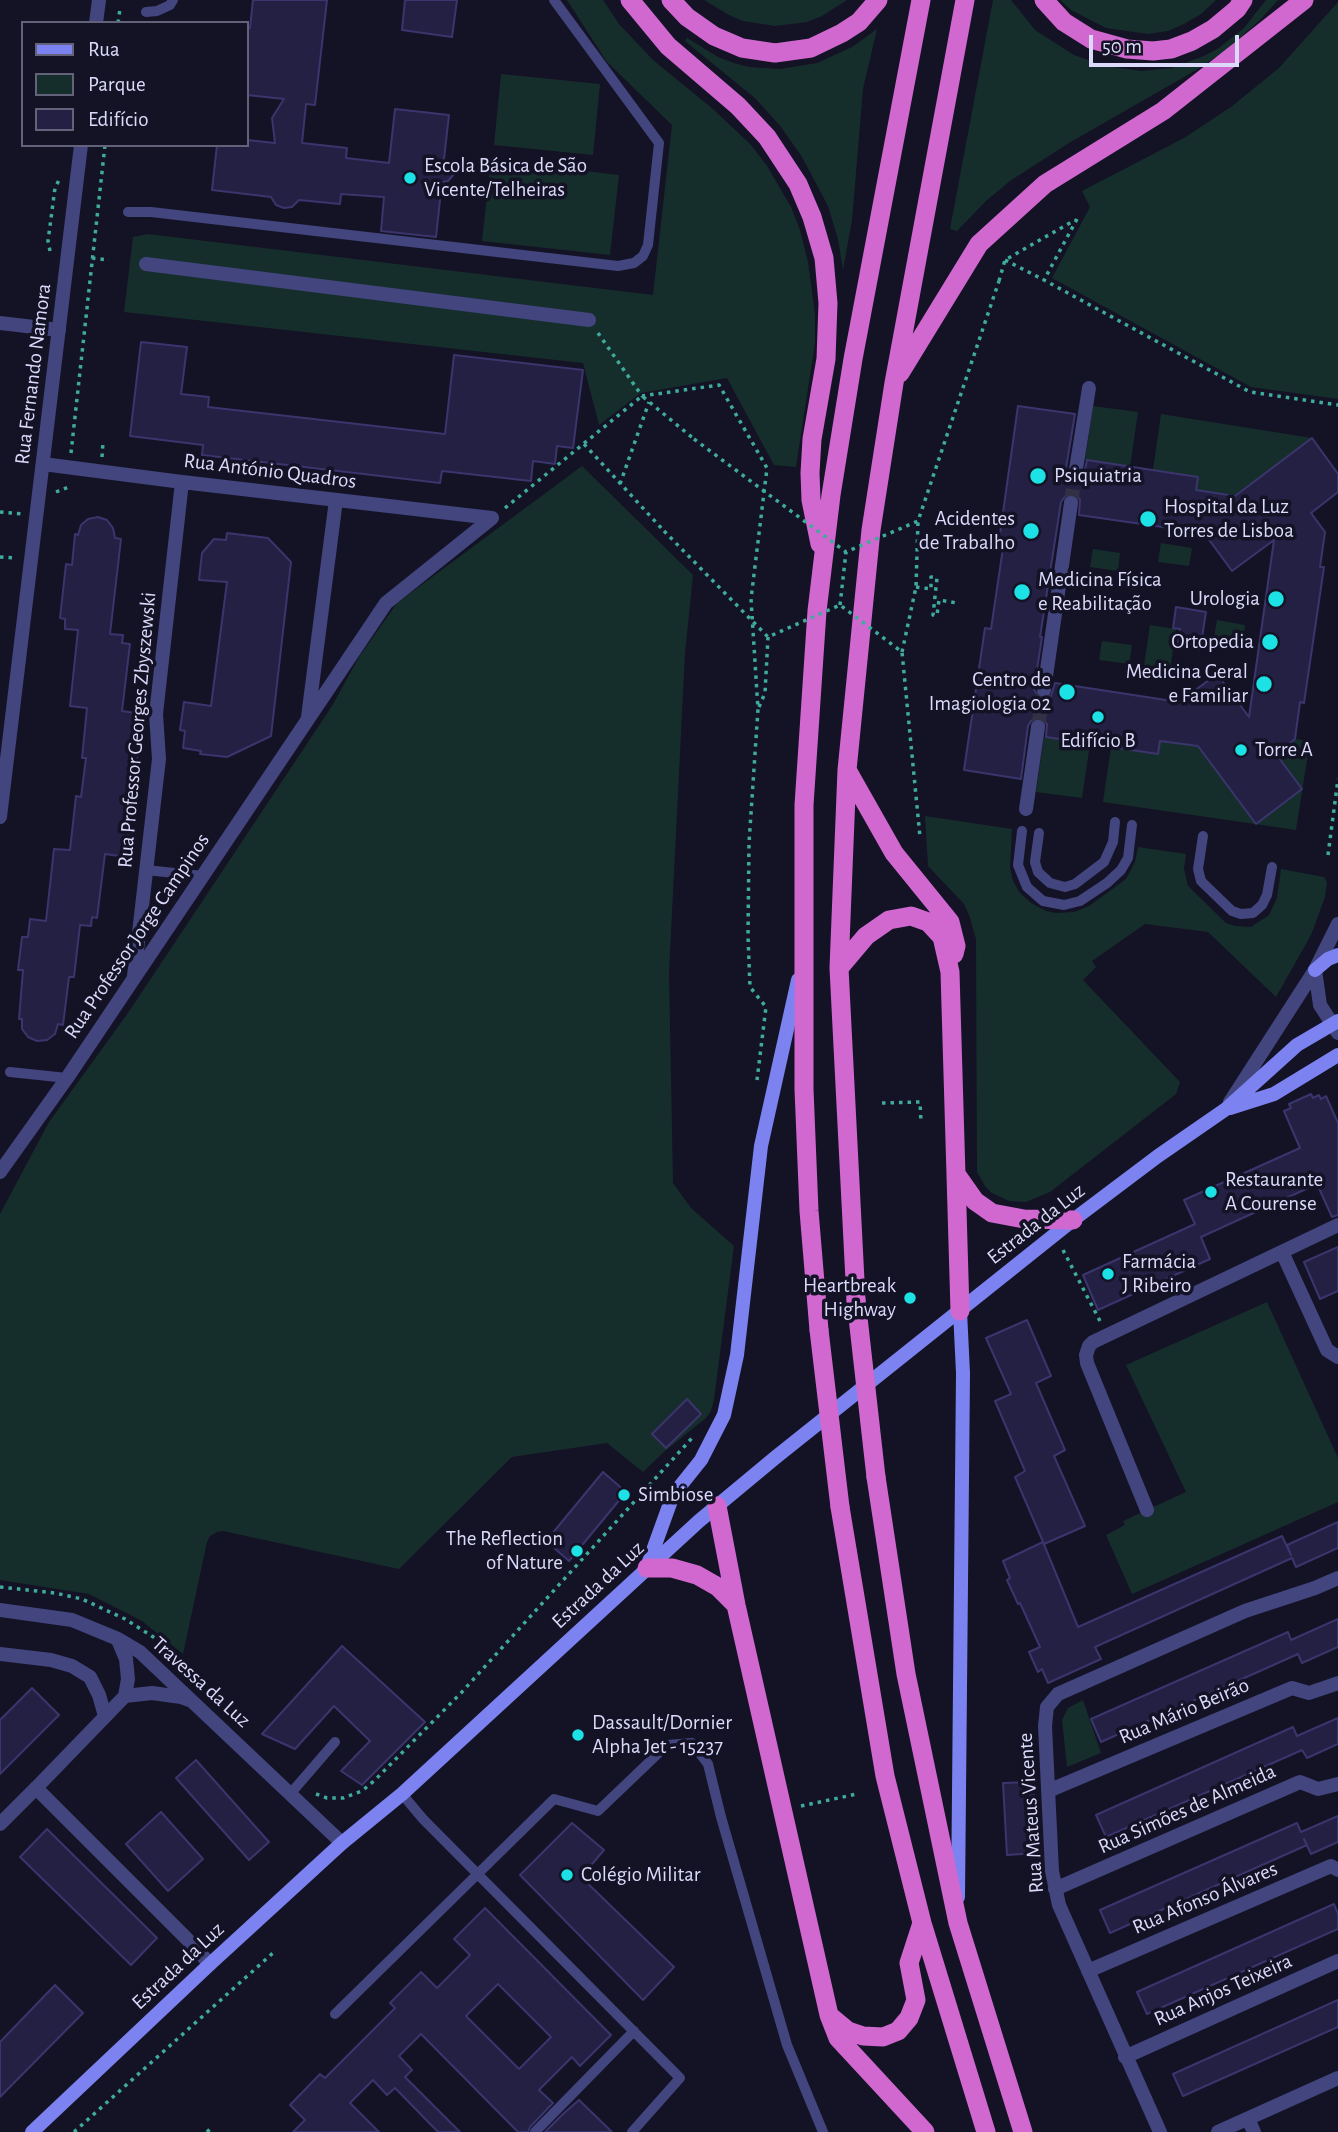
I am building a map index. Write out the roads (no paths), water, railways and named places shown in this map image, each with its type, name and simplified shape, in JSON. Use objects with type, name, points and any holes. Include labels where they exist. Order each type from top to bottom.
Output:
[{"type":"highway","points":[[630,0],[667,46],[738,106],[767,137],[798,184],[812,216],[824,258],[828,303],[826,359],[810,472],[811,500],[823,562]]},
{"type":"highway","points":[[671,0],[687,17],[714,36],[742,48],[775,53],[794,52],[826,42],[859,22],[878,0]]},
{"type":"highway","points":[[921,0],[853,359],[831,495],[817,611],[804,805],[804,1103],[809,1211],[819,1330],[840,1507],[883,1763],[922,1923],[986,2132]]},
{"type":"highway","points":[[965,0],[894,383],[871,530],[847,770],[839,968],[856,1300],[876,1477],[906,1674],[958,1923],[1023,2132]]},
{"type":"highway","points":[[1044,0],[1064,22],[1091,39],[1127,49],[1153,51],[1171,49],[1192,41],[1213,29],[1237,9],[1243,0]]},
{"type":"highway","points":[[894,383],[979,244],[1045,184],[1163,111],[1304,0]]},
{"type":"highway","points":[[847,770],[894,853],[950,922],[956,946],[950,972]]},
{"type":"highway","points":[[839,968],[866,936],[889,920],[911,916],[928,922],[942,937],[950,972],[960,1311]]},
{"type":"highway","points":[[955,1173],[975,1201],[992,1213],[1024,1219],[1073,1220]]},
{"type":"highway","points":[[717,1506],[781,1810],[829,2015],[838,2038],[925,2132]]},
{"type":"highway","points":[[647,1568],[672,1568],[696,1574],[718,1587],[736,1605]]},
{"type":"highway","points":[[829,2015],[848,2031],[863,2036],[883,2037],[898,2031],[909,2018],[916,2000],[909,1963],[922,1923]]},
{"type":"main road","points":[[647,1568],[673,1495],[701,1460],[724,1415],[737,1355],[761,1146],[804,951]]},
{"type":"main road","points":[[1315,970],[1328,959],[1338,955]]},
{"type":"main road","name":"Estrada da Luz","points":[[32,2132],[209,1964],[342,1843],[401,1794],[717,1506],[1073,1220],[1226,1109],[1297,1045],[1336,1026]]},
{"type":"main road","name":"Estrada da Luz","points":[[1226,1109],[1274,1094],[1338,1055]]},
{"type":"main road","points":[[958,1923],[964,1373],[960,1311]]},
{"type":"street","points":[[96,21],[99,0]]},
{"type":"street","name":"Rua Fernando Namora","points":[[0,817],[81,147]]},
{"type":"street","points":[[146,264],[589,320]]},
{"type":"street","points":[[0,323],[59,330]]},
{"type":"street","points":[[1076,469],[1088,388]]},
{"type":"street","name":"Rua António Quadros","points":[[43,464],[492,518]]},
{"type":"street","name":"Rua Professor Georges Zbyszewski","points":[[133,981],[159,759],[156,714],[183,482]]},
{"type":"street","name":"Rua Professor Jorge Campinos","points":[[307,722],[336,500]]},
{"type":"street","points":[[1044,690],[1071,503]]},
{"type":"street","name":"Rua Professor Jorge Campinos","points":[[0,1172],[68,1077],[386,603],[492,518]]},
{"type":"street","points":[[1026,809],[1038,727]]},
{"type":"street","points":[[1226,1109],[1315,970],[1338,924]]},
{"type":"street","points":[[1315,970],[1320,1005],[1336,1026]]},
{"type":"street","points":[[1147,1510],[1087,1363],[1088,1346],[1338,1225]]},
{"type":"street","points":[[1282,1252],[1327,1350],[1338,1357]]},
{"type":"street","name":"Rua Mateus Vicente","points":[[1160,2132],[1059,1905],[1055,1889],[1048,1791],[1045,1716],[1047,1707],[1058,1694],[1245,1611],[1338,1578]]},
{"type":"street","name":"Travessa da Luz","points":[[0,1610],[72,1620],[118,1639],[140,1653],[342,1843]]},
{"type":"street","points":[[0,1824],[125,1696],[128,1679],[126,1659],[118,1639]]},
{"type":"street","points":[[0,1654],[51,1660],[72,1666],[90,1677],[99,1695],[105,1717]]},
{"type":"street","name":"Rua Mário Beirão","points":[[1048,1791],[1292,1688],[1309,1693],[1338,1683]]},
{"type":"street","points":[[125,1696],[152,1693],[181,1697],[196,1704]]},
{"type":"street","name":"Rua Simões de Almeida","points":[[1055,1889],[1300,1782],[1318,1789],[1338,1784]]},
{"type":"street","points":[[36,1788],[209,1964]]},
{"type":"street","name":"Rua Afonso Álvares","points":[[1088,1971],[1331,1867],[1338,1870]]},
{"type":"street","name":"Rua Anjos Teixeira","points":[[1125,2057],[1338,1961]]},
{"type":"street","points":[[1217,2132],[1251,2125],[1338,2078]]},
{"type":"lane","points":[[146,12],[157,11],[170,5],[173,0]]},
{"type":"lane","points":[[128,212],[151,212],[618,266],[634,263],[643,256],[648,246],[659,143],[554,0]]},
{"type":"lane","points":[[1039,833],[1035,862],[1038,872],[1050,883],[1065,887],[1074,884],[1104,862],[1113,842],[1115,822]]},
{"type":"lane","points":[[1022,831],[1018,865],[1027,887],[1043,901],[1064,905],[1080,901],[1121,870],[1128,858],[1132,825]]},
{"type":"lane","points":[[1203,836],[1198,869],[1201,881],[1231,911],[1252,913],[1262,905],[1267,895],[1272,867]]},
{"type":"lane","points":[[146,870],[203,876]]},
{"type":"lane","points":[[10,1072],[68,1077]]},
{"type":"lane","points":[[291,1793],[335,1742]]},
{"type":"lane","points":[[335,2014],[554,1799],[598,1811],[667,1745],[692,1742],[708,1764],[787,2045],[823,2132]]},
{"type":"lane","points":[[401,1794],[680,2078],[632,2132]]},
{"type":"lane","points":[[535,2132],[634,2031]]},
{"type":"tunnel","points":[[1071,503],[1076,469]]},
{"type":"tunnel","points":[[1038,727],[1044,690]]},
{"type":"place","name":"Escola Básica de São Vicente/Telheiras","points":[[410,178]]},
{"type":"place","name":"Psiquiatria","points":[[1038,476]]},
{"type":"place","name":"Hospital da Luz Torres de Lisboa","points":[[1148,519]]},
{"type":"place","name":"Acidentes de Trabalho","points":[[1031,531]]},
{"type":"place","name":"Medicina Física e Reabilitação","points":[[1022,592]]},
{"type":"place","name":"Urologia","points":[[1276,599]]},
{"type":"place","name":"Ortopedia","points":[[1270,642]]},
{"type":"place","name":"Medicina Geral e Familiar","points":[[1264,684]]},
{"type":"place","name":"Centro de Imagiologia 02","points":[[1067,692]]},
{"type":"place","name":"Edifício B","points":[[1098,717]]},
{"type":"place","name":"Torre A","points":[[1241,750]]},
{"type":"place","name":"Restaurante A Courense","points":[[1211,1192]]},
{"type":"place","name":"Farmácia J Ribeiro","points":[[1108,1274]]},
{"type":"place","name":"Heartbreak Highway","points":[[910,1298]]},
{"type":"place","name":"Simbiose","points":[[624,1495]]},
{"type":"place","name":"The Reflection of Nature","points":[[577,1551]]},
{"type":"place","name":"Dassault/Dornier Alpha Jet - 15237","points":[[578,1735]]},
{"type":"place","name":"Colégio Militar","points":[[567,1875]]}]
